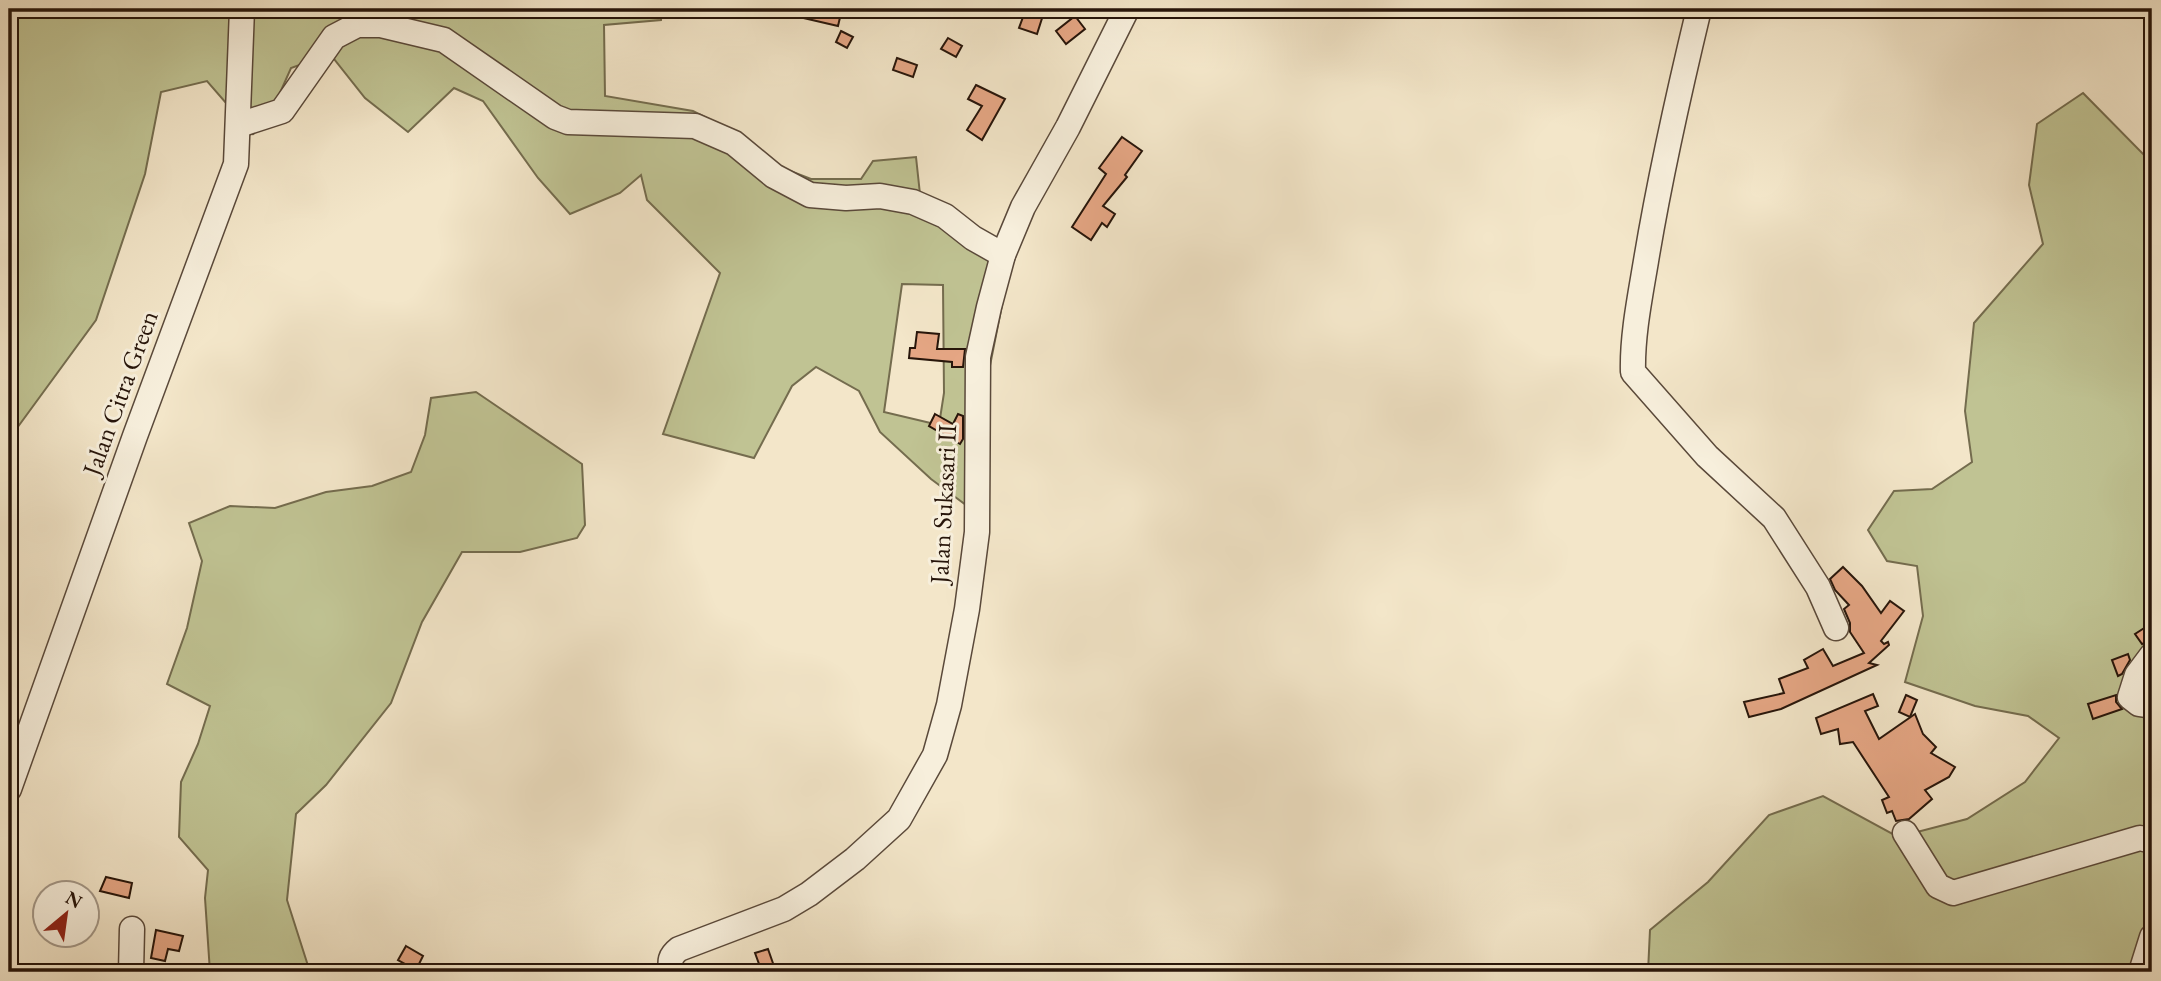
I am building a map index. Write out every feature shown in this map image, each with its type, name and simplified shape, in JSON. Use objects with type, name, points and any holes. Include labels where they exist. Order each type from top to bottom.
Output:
[{"type":"street","name":"Jalan Citra Green","points":[[9,789],[236,164],[242,9]]},
{"type":"street","name":"Jalan Sukasari II","points":[[671,972],[669,962],[679,949],[784,909],[856,859],[899,819],[935,755],[949,705],[977,533],[978,357],[1003,255],[1023,207],[1068,127],[1127,9]]},
{"type":"street","points":[[1699,9],[1650,235],[1639,302],[1633,372],[1707,456],[1774,519],[1818,587],[1836,628]]},
{"type":"street","points":[[239,125],[282,110],[334,37],[357,25],[381,24],[444,40],[555,117],[568,122],[695,126],[734,143],[774,176],[810,195],[846,198],[880,196],[913,202],[945,216],[1003,255]]},
{"type":"street","points":[[2152,655],[2137,675],[2130,697],[2133,702],[2152,706]]},
{"type":"street","points":[[1905,833],[1938,886],[1953,893],[2140,838],[2152,841]]},
{"type":"street","points":[[131,972],[132,929]]},
{"type":"street","points":[[2141,972],[2152,937]]},
{"type":"green space","points":[[9,9],[662,9],[661,20],[604,25],[605,96],[693,111],[742,136],[772,164],[811,179],[861,179],[873,161],[916,157],[920,194],[1009,270],[978,426],[978,514],[931,479],[880,432],[859,391],[816,367],[792,386],[754,458],[663,434],[720,273],[647,200],[641,175],[620,193],[570,214],[538,178],[483,101],[454,88],[408,132],[365,98],[330,54],[291,68],[267,122],[253,134],[207,81],[161,92],[145,174],[96,320],[9,439]],"holes":[[[902,284],[943,285],[944,393],[939,425],[884,412]]]},
{"type":"green space","points":[[2083,93],[2146,157],[2152,156],[2152,972],[1648,972],[1650,930],[1708,882],[1769,815],[1823,796],[1898,837],[1967,819],[2025,782],[2059,738],[2028,716],[1975,706],[1905,682],[1923,616],[1917,566],[1887,561],[1868,530],[1894,491],[1932,489],[1972,462],[1965,411],[1974,323],[2043,244],[2029,185],[2037,124]]},
{"type":"green space","points":[[476,392],[582,464],[585,525],[577,538],[520,552],[462,552],[422,622],[391,703],[326,785],[296,814],[287,900],[310,972],[210,972],[205,898],[208,870],[179,837],[181,782],[198,744],[210,706],[167,684],[187,628],[202,561],[189,523],[230,506],[275,508],[326,492],[372,486],[411,472],[425,435],[431,398]]},
{"type":"building","points":[[786,9],[842,9],[838,26],[786,14]]},
{"type":"building","points":[[1026,9],[1044,12],[1037,34],[1019,28]]},
{"type":"building","points":[[1075,16],[1085,29],[1066,44],[1056,31]]},
{"type":"building","points":[[841,31],[853,37],[847,48],[836,42]]},
{"type":"building","points":[[948,38],[962,46],[956,57],[941,49]]},
{"type":"building","points":[[897,58],[917,65],[913,77],[893,70]]},
{"type":"building","points":[[976,85],[1005,99],[982,140],[967,130],[982,106],[968,99]]},
{"type":"building","points":[[1122,137],[1142,151],[1125,175],[1127,177],[1103,206],[1115,214],[1107,227],[1102,223],[1091,240],[1072,227],[1106,174],[1099,168]]},
{"type":"building","points":[[917,332],[939,334],[937,349],[965,349],[963,367],[952,367],[952,362],[909,358],[910,348],[915,348]]},
{"type":"building","points":[[935,414],[953,424],[958,414],[963,416],[963,439],[960,444],[929,426]]},
{"type":"building","points":[[1843,567],[1862,586],[1881,613],[1890,601],[1904,611],[1881,641],[1884,644],[1888,642],[1889,645],[1869,663],[1877,665],[1781,709],[1749,717],[1744,702],[1784,693],[1779,679],[1808,668],[1804,660],[1823,649],[1833,666],[1864,653],[1850,632],[1850,623],[1844,609],[1849,605],[1835,590],[1830,579]]},
{"type":"building","points":[[2152,623],[2152,640],[2142,644],[2135,634]]},
{"type":"building","points":[[2128,654],[2130,660],[2118,676],[2112,660]]},
{"type":"building","points":[[1873,694],[1878,706],[1865,711],[1879,739],[1915,714],[1923,734],[1936,747],[1931,753],[1955,767],[1949,777],[1925,790],[1932,799],[1909,819],[1896,821],[1892,811],[1887,813],[1882,800],[1889,797],[1853,742],[1840,744],[1838,729],[1821,734],[1816,718]]},
{"type":"building","points":[[1906,695],[1917,700],[1910,717],[1899,712]]},
{"type":"building","points":[[2116,695],[2116,702],[2122,709],[2093,719],[2088,704]]},
{"type":"building","points":[[106,877],[132,883],[129,898],[102,891]]},
{"type":"building","points":[[156,930],[183,936],[179,951],[168,949],[165,961],[151,958]]},
{"type":"building","points":[[406,946],[423,956],[416,970],[398,960]]},
{"type":"building","points":[[768,949],[775,969],[762,972],[755,953]]}]
